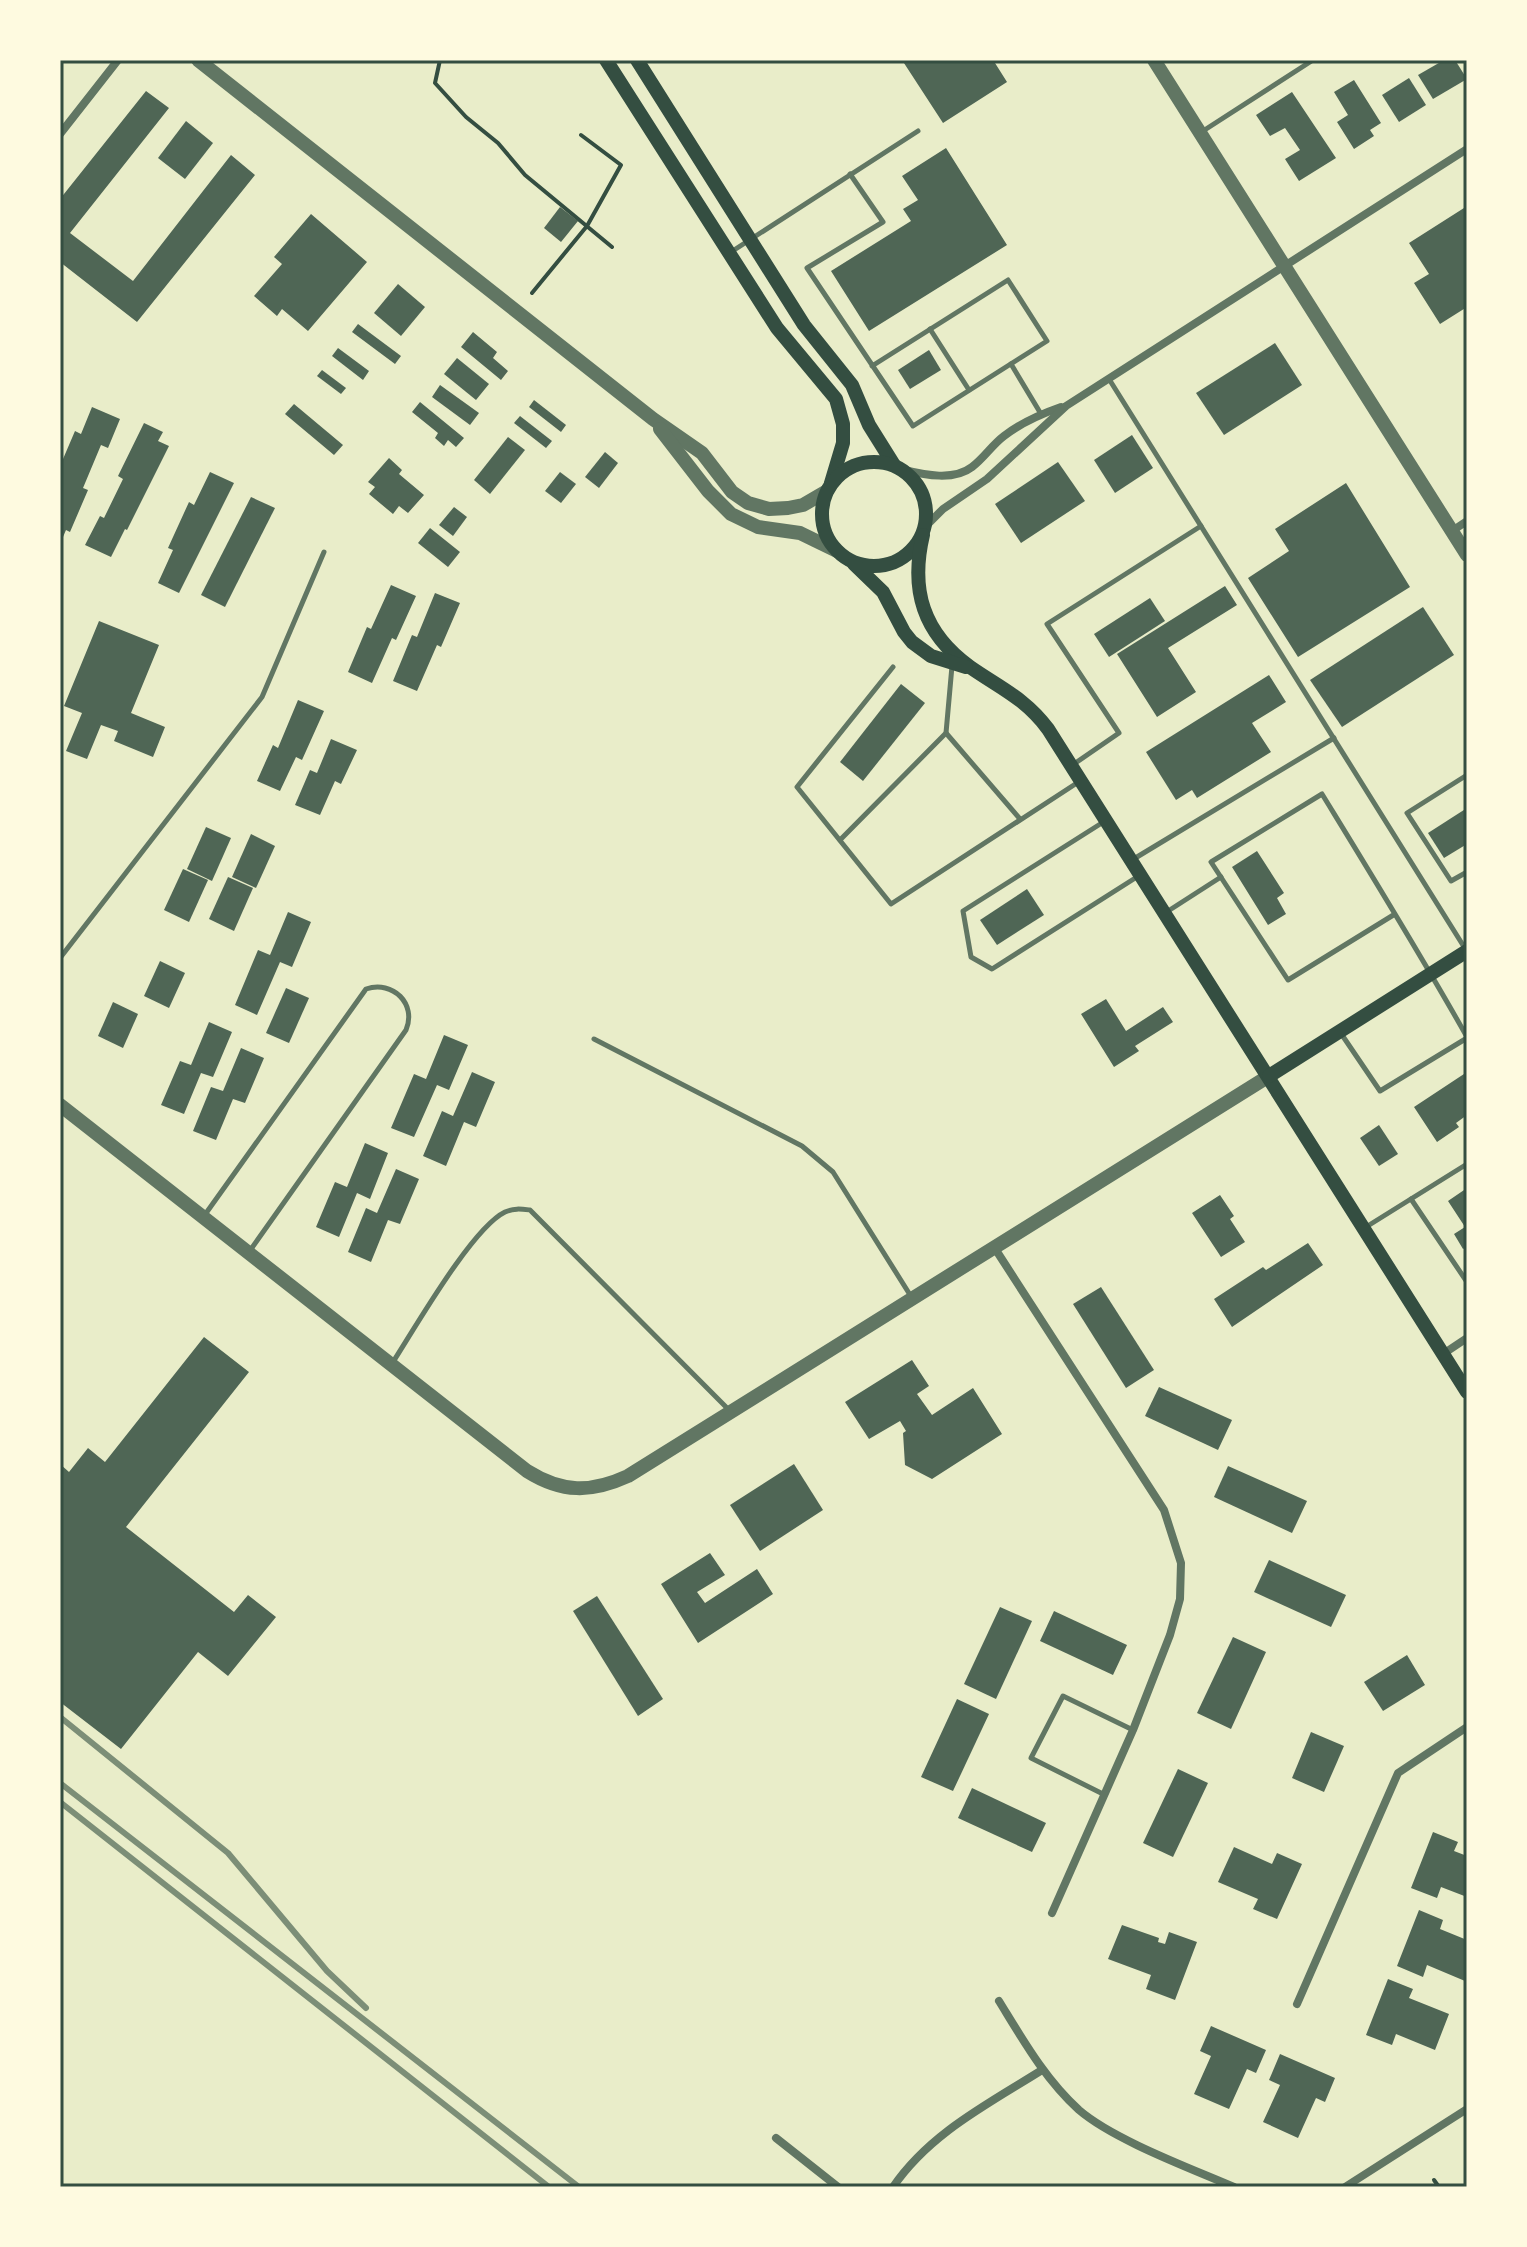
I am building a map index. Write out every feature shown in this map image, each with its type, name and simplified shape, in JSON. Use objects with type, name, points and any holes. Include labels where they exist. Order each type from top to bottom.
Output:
[{"type":"main road","points":[[606,60],[788,343],[836,399],[843,424],[843,443],[821,507],[823,526],[842,555],[876,583],[912,642],[931,656],[971,668]]},
{"type":"main road","points":[[637,60],[804,325],[852,385],[869,425],[899,468]]},
{"type":"main road","points":[[829,487],[841,473],[867,462],[881,461],[913,478],[923,493],[927,510],[918,581],[923,609],[946,646],[971,668],[1005,688],[1031,709],[1071,766],[1467,1392]]},
{"type":"main road","points":[[842,555],[873,566],[887,565],[912,551],[924,531]]},
{"type":"main road","points":[[1269,1076],[1467,951]]},
{"type":"street","points":[[60,134],[118,60]]},
{"type":"street","points":[[198,60],[653,419],[708,458],[732,492],[748,503],[769,509],[788,508],[803,505],[829,487]]},
{"type":"street","points":[[1154,60],[1467,555]]},
{"type":"street","points":[[924,531],[943,509],[987,479],[1066,406],[1467,149]]},
{"type":"street","points":[[899,468],[930,475],[963,472],[974,466],[1001,438],[1041,414],[1066,406]]},
{"type":"street","points":[[653,419],[708,491],[731,514],[758,527],[800,533],[842,555]]},
{"type":"street","points":[[1452,531],[1467,521]]},
{"type":"street","points":[[60,1105],[527,1471],[558,1487],[576,1490],[610,1484],[628,1476],[1269,1076]]},
{"type":"street","points":[[994,1247],[1164,1510],[1181,1563],[1180,1599],[1170,1635],[1133,1730],[1052,1913]]},
{"type":"street","points":[[1443,1354],[1467,1338]]},
{"type":"street","points":[[1297,2004],[1398,1773],[1467,1727]]},
{"type":"street","points":[[999,2001],[1042,2070],[1081,2111],[1122,2136],[1234,2187]]},
{"type":"street","points":[[893,2187],[907,2166],[943,2132],[1042,2070]]},
{"type":"street","points":[[1347,2187],[1467,2109]]},
{"type":"street","points":[[776,2138],[838,2187]]},
{"type":"lane","points":[[1200,133],[1313,60]]},
{"type":"lane","points":[[729,253],[918,131]]},
{"type":"lane","points":[[850,174],[883,222],[807,268],[872,366],[913,426],[1047,341],[1008,280],[872,366]]},
{"type":"lane","points":[[930,329],[969,390]]},
{"type":"lane","points":[[1011,364],[1041,414]]},
{"type":"lane","points":[[1109,378],[1467,951]]},
{"type":"lane","points":[[1071,766],[1119,733],[1047,624],[1201,526]]},
{"type":"lane","points":[[60,958],[262,697],[324,552]]},
{"type":"lane","points":[[840,840],[946,733],[953,663]]},
{"type":"lane","points":[[893,667],[797,787],[891,904],[1080,780]]},
{"type":"lane","points":[[946,733],[1020,819]]},
{"type":"lane","points":[[1131,860],[1334,738]]},
{"type":"lane","points":[[1467,775],[1407,813],[1451,881],[1467,872]]},
{"type":"lane","points":[[1340,1031],[1380,1091],[1467,1038],[1431,973],[1322,794],[1211,862],[1288,980],[1395,914]]},
{"type":"lane","points":[[1106,820],[963,911],[971,957],[992,969],[1140,875]]},
{"type":"lane","points":[[1165,913],[1221,877]]},
{"type":"lane","points":[[203,1217],[366,989],[387,987],[398,993],[410,1019],[406,1030],[249,1253]]},
{"type":"lane","points":[[594,1039],[802,1146],[833,1172],[913,1299]]},
{"type":"lane","points":[[1364,1229],[1467,1164]]},
{"type":"lane","points":[[1411,1199],[1467,1282]]},
{"type":"lane","points":[[391,1365],[466,1252],[489,1225],[504,1213],[517,1209],[530,1210],[731,1412]]},
{"type":"lane","points":[[1103,1794],[1031,1758],[1063,1696],[1133,1730]]},
{"type":"path","points":[[440,60],[435,83],[466,117],[498,143],[525,175],[612,247]]},
{"type":"path","points":[[532,293],[587,226],[621,165],[581,135]]},
{"type":"path","points":[[1434,2180],[1439,2187]]},
{"type":"building","points":[[902,60],[1000,60],[995,63],[1007,82],[943,123]]},
{"type":"building","points":[[1444,60],[1455,60],[1467,79],[1433,99],[1418,75]]},
{"type":"building","points":[[1409,78],[1426,105],[1399,122],[1382,95]]},
{"type":"building","points":[[1354,80],[1381,123],[1370,130],[1374,136],[1354,149],[1337,122],[1348,115],[1334,92]]},
{"type":"building","points":[[146,91],[169,108],[70,233],[133,281],[231,155],[255,175],[137,322],[60,262],[60,199]]},
{"type":"building","points":[[1292,92],[1336,158],[1299,181],[1285,159],[1300,150],[1285,128],[1270,136],[1256,115]]},
{"type":"building","points":[[186,121],[213,143],[185,179],[158,158]]},
{"type":"building","points":[[946,148],[1007,245],[869,331],[831,271],[911,221],[903,209],[918,200],[902,176]]},
{"type":"building","points":[[560,207],[578,221],[561,242],[544,228]]},
{"type":"building","points":[[1464,208],[1467,213],[1467,307],[1440,324],[1414,283],[1429,274],[1409,243]]},
{"type":"building","points":[[311,214],[367,262],[308,331],[282,309],[277,316],[254,296],[282,264],[274,257]]},
{"type":"building","points":[[398,284],[425,307],[401,336],[374,313]]},
{"type":"building","points":[[358,324],[401,356],[395,364],[352,332]]},
{"type":"building","points":[[473,332],[497,352],[493,358],[508,371],[501,380],[461,347]]},
{"type":"building","points":[[1275,343],[1302,385],[1224,435],[1196,393]]},
{"type":"building","points":[[338,348],[369,371],[363,380],[332,356]]},
{"type":"building","points":[[929,350],[941,370],[910,389],[898,370]]},
{"type":"building","points":[[457,358],[489,384],[476,400],[444,374]]},
{"type":"building","points":[[322,370],[346,388],[341,394],[317,376]]},
{"type":"building","points":[[440,385],[479,413],[470,425],[432,397]]},
{"type":"building","points":[[534,400],[566,425],[561,432],[529,407]]},
{"type":"building","points":[[420,402],[464,438],[456,447],[448,440],[444,446],[435,438],[438,433],[412,412]]},
{"type":"building","points":[[294,404],[343,445],[334,455],[285,414]]},
{"type":"building","points":[[92,407],[120,419],[108,448],[101,445],[83,488],[88,490],[70,532],[66,530],[60,544],[60,466],[75,431],[81,434]]},
{"type":"building","points":[[520,416],[552,441],[546,448],[514,423]]},
{"type":"building","points":[[144,423],[163,432],[158,441],[169,446],[111,557],[85,545],[100,516],[104,518],[123,479],[118,476]]},
{"type":"building","points":[[1132,435],[1153,468],[1115,493],[1094,460]]},
{"type":"building","points":[[508,437],[525,450],[490,494],[474,480]]},
{"type":"building","points":[[605,452],[618,463],[599,488],[585,477]]},
{"type":"building","points":[[389,458],[402,470],[399,474],[424,495],[408,513],[399,506],[393,514],[369,494],[375,487],[368,482]]},
{"type":"building","points":[[1058,462],[1085,501],[1021,543],[995,504]]},
{"type":"building","points":[[210,472],[234,483],[179,593],[158,583],[173,550],[168,548],[189,502],[194,505]]},
{"type":"building","points":[[560,472],[576,484],[561,503],[545,491]]},
{"type":"building","points":[[1346,483],[1410,587],[1298,657],[1248,578],[1289,551],[1275,529]]},
{"type":"building","points":[[251,497],[275,508],[225,607],[201,595]]},
{"type":"building","points":[[454,507],[467,517],[453,536],[439,525]]},
{"type":"building","points":[[430,528],[460,552],[448,567],[418,543]]},
{"type":"building","points":[[391,585],[416,596],[396,640],[392,638],[372,683],[348,672],[367,627],[371,629]]},
{"type":"building","points":[[1225,586],[1237,605],[1168,648],[1196,692],[1157,717],[1117,654]]},
{"type":"building","points":[[435,593],[460,603],[417,691],[393,681],[412,635],[417,637]]},
{"type":"building","points":[[1150,598],[1165,621],[1109,657],[1094,634]]},
{"type":"building","points":[[1423,607],[1454,655],[1342,727],[1310,680]]},
{"type":"building","points":[[99,621],[159,645],[131,713],[165,727],[153,757],[114,741],[118,731],[101,725],[87,759],[66,751],[82,713],[64,706]]},
{"type":"building","points":[[1269,675],[1286,702],[1252,723],[1271,752],[1197,798],[1192,790],[1176,800],[1146,752]]},
{"type":"building","points":[[901,684],[925,703],[863,781],[840,762]]},
{"type":"building","points":[[298,700],[324,711],[302,760],[296,757],[280,791],[257,781],[273,745],[278,748]]},
{"type":"building","points":[[331,739],[357,750],[341,784],[335,781],[320,815],[295,805],[310,770],[317,773]]},
{"type":"building","points":[[1467,808],[1467,844],[1444,858],[1428,833]]},
{"type":"building","points":[[206,827],[231,838],[212,881],[187,869]]},
{"type":"building","points":[[251,834],[275,846],[256,888],[232,877]]},
{"type":"building","points":[[1257,851],[1284,893],[1277,898],[1286,914],[1268,925],[1232,867]]},
{"type":"building","points":[[183,869],[208,880],[189,922],[164,910]]},
{"type":"building","points":[[228,877],[253,888],[234,931],[209,919]]},
{"type":"building","points":[[1027,889],[1044,915],[997,945],[980,920]]},
{"type":"building","points":[[288,912],[311,922],[292,967],[280,962],[257,1015],[235,1005],[258,950],[270,955]]},
{"type":"building","points":[[160,961],[185,973],[169,1008],[144,996]]},
{"type":"building","points":[[286,988],[309,998],[289,1043],[266,1033]]},
{"type":"building","points":[[1106,999],[1126,1031],[1163,1007],[1173,1022],[1135,1046],[1139,1051],[1114,1067],[1081,1014]]},
{"type":"building","points":[[113,1002],[138,1014],[123,1048],[98,1036]]},
{"type":"building","points":[[209,1022],[232,1032],[213,1077],[201,1073],[184,1114],[161,1105],[180,1061],[191,1065]]},
{"type":"building","points":[[444,1035],[468,1045],[449,1090],[437,1085],[414,1137],[391,1128],[414,1074],[426,1079]]},
{"type":"building","points":[[241,1048],[264,1058],[245,1103],[233,1099],[216,1140],[193,1131],[211,1087],[223,1091]]},
{"type":"building","points":[[472,1072],[495,1082],[476,1127],[464,1122],[446,1166],[423,1156],[442,1111],[453,1116]]},
{"type":"building","points":[[1467,1072],[1467,1115],[1456,1123],[1459,1127],[1437,1142],[1414,1107]]},
{"type":"building","points":[[1379,1125],[1398,1154],[1379,1166],[1360,1138]]},
{"type":"building","points":[[365,1143],[388,1153],[370,1199],[357,1193],[339,1237],[316,1227],[335,1182],[347,1187]]},
{"type":"building","points":[[396,1169],[419,1179],[400,1224],[388,1220],[371,1262],[348,1252],[366,1208],[377,1213]]},
{"type":"building","points":[[1467,1188],[1467,1247],[1463,1249],[1454,1234],[1465,1227],[1448,1201]]},
{"type":"building","points":[[1220,1195],[1234,1216],[1230,1219],[1245,1242],[1221,1257],[1192,1213]]},
{"type":"building","points":[[1308,1243],[1323,1265],[1232,1327],[1214,1299],[1263,1267],[1266,1270]]},
{"type":"building","points":[[1101,1287],[1154,1370],[1126,1388],[1073,1304]]},
{"type":"building","points":[[204,1337],[249,1372],[126,1527],[234,1612],[248,1595],[276,1617],[228,1676],[198,1652],[121,1749],[60,1702],[60,1464],[69,1472],[88,1448],[105,1462]]},
{"type":"building","points":[[912,1360],[929,1386],[917,1394],[932,1415],[973,1388],[1002,1434],[932,1479],[905,1465],[903,1433],[906,1431],[900,1421],[869,1439],[845,1402]]},
{"type":"building","points":[[1159,1387],[1232,1420],[1218,1450],[1145,1416]]},
{"type":"building","points":[[794,1464],[823,1510],[760,1551],[730,1505]]},
{"type":"building","points":[[1228,1466],[1307,1501],[1292,1533],[1214,1497]]},
{"type":"building","points":[[710,1553],[725,1575],[697,1592],[705,1603],[757,1569],[773,1594],[698,1643],[661,1584]]},
{"type":"building","points":[[1269,1560],[1346,1595],[1331,1627],[1254,1592]]},
{"type":"building","points":[[597,1596],[663,1699],[638,1716],[573,1611]]},
{"type":"building","points":[[1000,1607],[1032,1621],[996,1699],[964,1684]]},
{"type":"building","points":[[1054,1611],[1127,1645],[1113,1675],[1040,1641]]},
{"type":"building","points":[[1233,1637],[1266,1652],[1231,1729],[1197,1713]]},
{"type":"building","points":[[1407,1655],[1425,1685],[1383,1711],[1364,1682]]},
{"type":"building","points":[[957,1699],[989,1714],[953,1791],[921,1777]]},
{"type":"building","points":[[1311,1732],[1344,1746],[1324,1792],[1292,1778]]},
{"type":"building","points":[[1178,1769],[1208,1783],[1173,1857],[1143,1843]]},
{"type":"building","points":[[972,1788],[1046,1823],[1032,1852],[958,1818]]},
{"type":"building","points":[[1433,1832],[1458,1842],[1454,1851],[1467,1856],[1467,1897],[1441,1887],[1437,1898],[1411,1888]]},
{"type":"building","points":[[1234,1847],[1272,1864],[1277,1853],[1302,1864],[1277,1919],[1253,1909],[1258,1899],[1218,1882]]},
{"type":"building","points":[[1419,1910],[1443,1920],[1440,1929],[1467,1940],[1465,1981],[1427,1965],[1423,1977],[1397,1966]]},
{"type":"building","points":[[1122,1925],[1159,1938],[1158,1942],[1165,1944],[1169,1932],[1197,1942],[1175,2000],[1146,1989],[1151,1975],[1108,1959]]},
{"type":"building","points":[[1388,1979],[1413,1989],[1409,1998],[1449,2014],[1435,2050],[1396,2034],[1392,2045],[1366,2035]]},
{"type":"building","points":[[1211,2026],[1266,2050],[1256,2073],[1247,2069],[1229,2109],[1194,2094],[1211,2056],[1200,2051]]},
{"type":"building","points":[[1280,2054],[1335,2078],[1325,2102],[1316,2098],[1298,2138],[1263,2122],[1280,2085],[1269,2080]]},
{"type":"railway","points":[[60,1717],[228,1853],[327,1971],[366,2008]]},
{"type":"railway","points":[[60,1783],[579,2187]]},
{"type":"railway","points":[[60,1802],[549,2187]]}]
